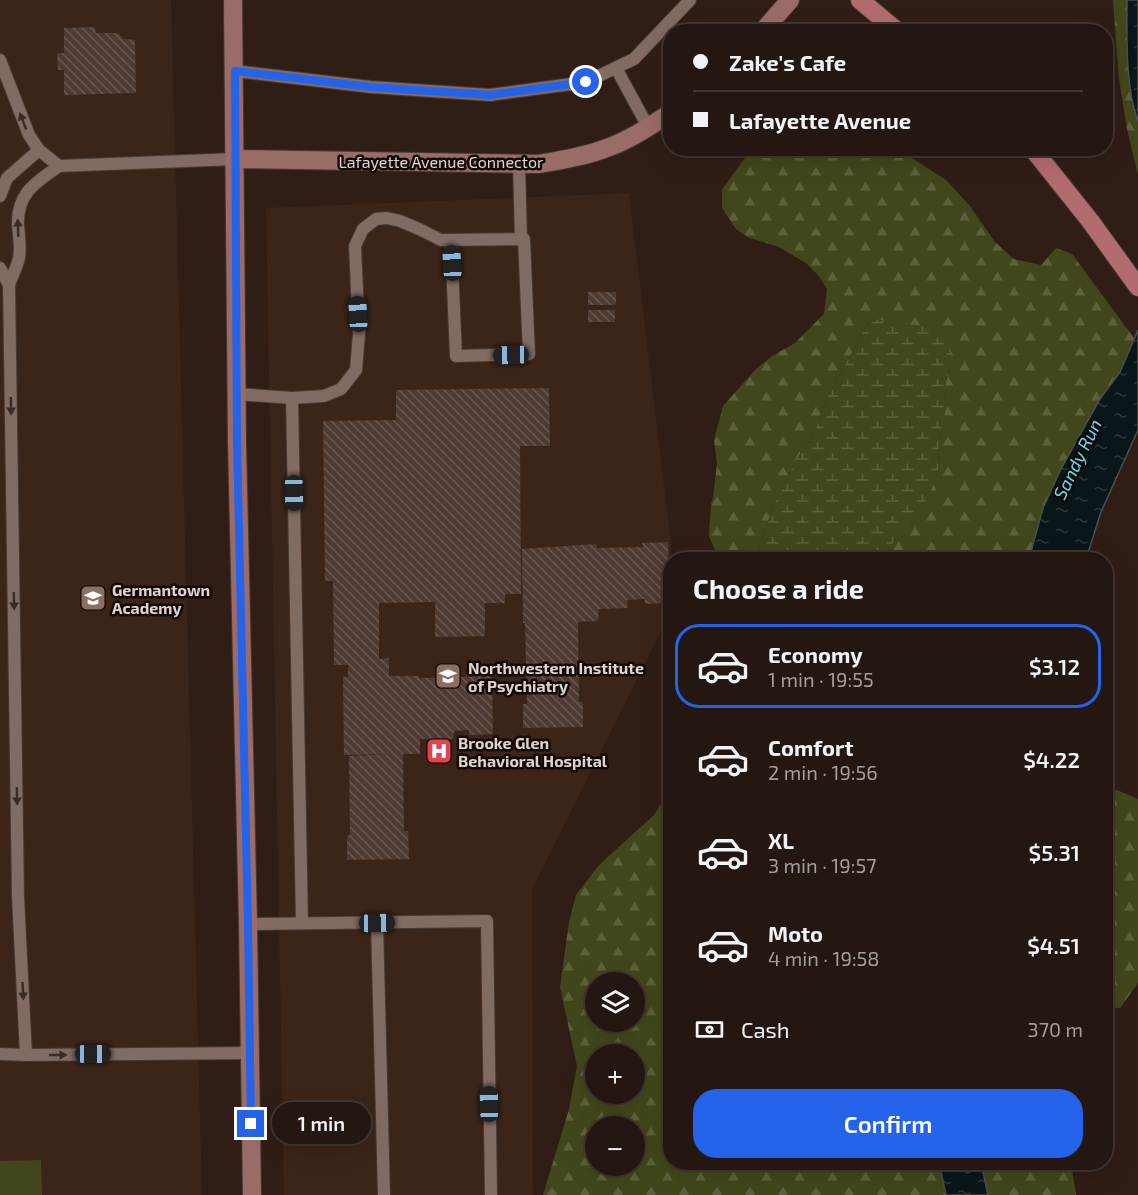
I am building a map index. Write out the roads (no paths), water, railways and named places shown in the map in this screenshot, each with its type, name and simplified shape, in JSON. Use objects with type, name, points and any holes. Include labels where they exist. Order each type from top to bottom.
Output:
[{"type":"main road","points":[[233,0],[237,394],[252,1195]]},
{"type":"main road","points":[[769,24],[790,0]]},
{"type":"main road","points":[[860,0],[888,24]]},
{"type":"main road","name":"Lafayette Avenue Connector","points":[[236,159],[539,164],[605,149],[663,117]]},
{"type":"main road","points":[[1038,156],[1092,222],[1135,283]]},
{"type":"lane","points":[[668,24],[690,0]]},
{"type":"lane","points":[[235,71],[371,87],[490,95],[586,82],[634,60],[663,29]]},
{"type":"lane","points":[[0,60],[29,135],[39,150],[59,166]]},
{"type":"lane","points":[[616,68],[648,127]]},
{"type":"lane","points":[[0,196],[8,178],[39,150]]},
{"type":"lane","points":[[4,285],[19,258],[20,204],[37,181],[59,166],[236,159]]},
{"type":"lane","points":[[519,164],[521,239]]},
{"type":"lane","points":[[237,394],[292,398],[324,396],[341,389],[356,370],[359,334],[355,246],[363,229],[376,219],[387,218],[419,229],[441,240],[524,239],[529,354],[456,356],[451,240]]},
{"type":"lane","points":[[0,268],[4,285],[18,885],[26,1055]]},
{"type":"lane","points":[[292,398],[302,923]]},
{"type":"lane","points":[[248,924],[487,921],[491,1195]]},
{"type":"lane","points":[[377,923],[384,1195]]},
{"type":"lane","points":[[0,1054],[250,1053]]},
{"type":"water","points":[[1127,0],[1138,0],[1138,122],[1129,77]]},
{"type":"water","name":"Sandy Run","points":[[1138,330],[1138,430],[1101,512],[1088,552],[1031,552],[1043,508],[1061,469],[1100,399],[1120,372]]},
{"type":"water","points":[[941,1170],[983,1170],[988,1195],[946,1195]]},
{"type":"place","name":"Germantown Academy","points":[[93,598]]},
{"type":"place","name":"Northwestern Institute of Psychiatry","points":[[448,676]]},
{"type":"place","name":"Brooke Glen Behavioral Hospital","points":[[439,751]]}]
